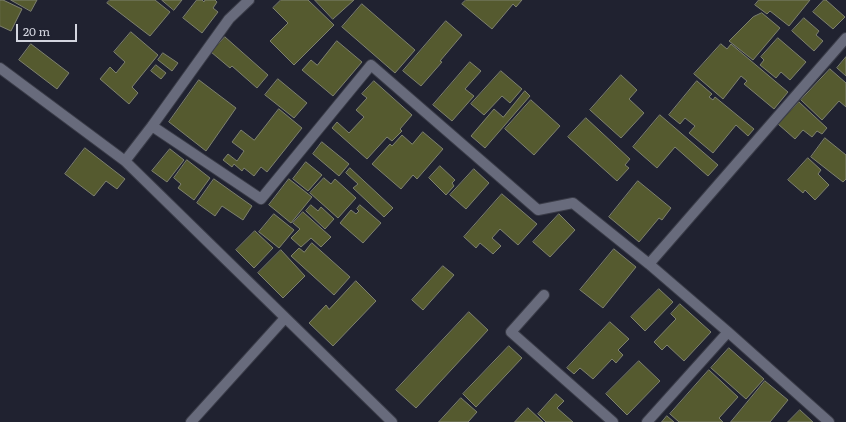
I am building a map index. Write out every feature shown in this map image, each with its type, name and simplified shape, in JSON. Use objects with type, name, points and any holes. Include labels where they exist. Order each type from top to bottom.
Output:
[{"type":"street","points":[[124,161],[152,126],[229,19],[249,0]]},
{"type":"street","points":[[649,264],[846,38]]},
{"type":"street","points":[[152,126],[261,199],[371,65],[538,210],[573,203],[649,264],[829,422]]},
{"type":"street","points":[[0,68],[124,161],[392,422]]},
{"type":"street","points":[[544,295],[511,332],[613,422]]},
{"type":"street","points":[[191,422],[285,318]]},
{"type":"street","points":[[647,422],[728,332]]},
{"type":"building","points":[[0,0],[22,9],[11,31],[0,26]]},
{"type":"building","points":[[11,0],[37,0],[31,11]]},
{"type":"building","points":[[110,0],[155,0],[170,12],[150,36],[107,3]]},
{"type":"building","points":[[162,0],[182,0],[174,10]]},
{"type":"building","points":[[197,0],[202,0],[204,2],[205,0],[215,0],[217,2],[213,8],[218,12],[202,33],[183,18]]},
{"type":"building","points":[[281,0],[308,0],[334,25],[294,65],[270,41],[288,23],[273,8]]},
{"type":"building","points":[[315,0],[354,0],[333,19]]},
{"type":"building","points":[[466,0],[522,0],[516,7],[513,4],[492,29],[462,4]]},
{"type":"building","points":[[759,0],[810,0],[789,26],[770,11],[767,14],[755,5]]},
{"type":"building","points":[[824,0],[826,0],[845,17],[833,29],[813,12]]},
{"type":"building","points":[[362,4],[415,50],[395,73],[342,27]]},
{"type":"building","points":[[762,13],[780,28],[753,60],[729,41],[753,17]]},
{"type":"building","points":[[804,18],[819,31],[816,35],[823,41],[814,51],[792,31]]},
{"type":"building","points":[[446,21],[462,35],[440,61],[442,62],[421,86],[403,71]]},
{"type":"building","points":[[131,32],[158,55],[132,87],[138,93],[129,104],[100,79],[110,67],[116,73],[125,62],[114,52]]},
{"type":"building","points":[[225,37],[268,75],[257,88],[232,66],[230,68],[211,52]]},
{"type":"building","points":[[778,38],[806,62],[790,80],[781,72],[776,78],[760,65],[764,60],[761,57]]},
{"type":"building","points":[[337,41],[362,62],[333,96],[302,70],[311,60],[317,65]]},
{"type":"building","points":[[31,44],[69,73],[57,89],[19,60]]},
{"type":"building","points":[[721,44],[727,49],[731,44],[788,92],[774,109],[744,84],[747,81],[741,76],[723,99],[694,74]]},
{"type":"building","points":[[163,53],[178,63],[172,71],[158,60]]},
{"type":"building","points":[[846,57],[846,76],[837,68]]},
{"type":"building","points":[[470,62],[481,71],[465,89],[474,96],[452,121],[433,105]]},
{"type":"building","points":[[156,65],[166,73],[161,79],[151,71]]},
{"type":"building","points":[[830,69],[846,83],[846,107],[839,101],[822,120],[801,100]]},
{"type":"building","points":[[501,71],[522,89],[510,103],[502,96],[484,115],[471,104]]},
{"type":"building","points":[[621,75],[637,90],[629,99],[644,113],[621,138],[590,110]]},
{"type":"building","points":[[278,79],[307,103],[294,118],[265,95]]},
{"type":"building","points":[[199,80],[236,108],[206,151],[169,122]]},
{"type":"building","points":[[374,81],[412,115],[400,129],[402,131],[392,141],[387,137],[367,159],[332,128],[337,122],[349,133],[364,117],[356,110],[367,98],[362,94]]},
{"type":"building","points":[[697,81],[712,94],[709,97],[713,100],[715,97],[754,129],[748,136],[736,125],[713,153],[689,133],[695,126],[685,118],[680,124],[669,115]]},
{"type":"building","points":[[525,91],[530,96],[485,148],[471,136],[494,109],[503,117]]},
{"type":"building","points":[[531,100],[560,126],[534,155],[505,129]]},
{"type":"building","points":[[799,102],[827,128],[822,134],[817,131],[812,137],[803,130],[795,139],[778,124]]},
{"type":"building","points":[[279,109],[302,128],[267,172],[261,167],[254,176],[244,168],[242,171],[234,164],[232,167],[223,160],[228,154],[237,161],[244,151],[232,142],[241,130],[254,140]]},
{"type":"building","points":[[660,115],[718,165],[708,176],[675,147],[657,168],[633,147]]},
{"type":"building","points":[[586,118],[630,159],[625,165],[629,168],[617,181],[568,137]]},
{"type":"building","points":[[423,132],[443,149],[417,179],[413,175],[401,189],[372,164],[390,144],[392,146],[402,135],[412,144]]},
{"type":"building","points":[[825,138],[846,155],[846,179],[843,182],[811,157]]},
{"type":"building","points":[[322,142],[349,164],[339,176],[313,154]]},
{"type":"building","points":[[85,148],[125,179],[117,189],[106,181],[94,196],[65,174]]},
{"type":"building","points":[[170,149],[184,160],[167,182],[152,171]]},
{"type":"building","points":[[808,158],[821,170],[818,174],[829,185],[815,200],[805,190],[803,193],[788,180]]},
{"type":"building","points":[[187,160],[210,178],[194,200],[178,188],[181,184],[174,178]]},
{"type":"building","points":[[306,162],[322,175],[308,191],[293,179]]},
{"type":"building","points":[[440,166],[455,180],[452,183],[454,186],[446,195],[429,178]]},
{"type":"building","points":[[350,168],[393,208],[384,217],[353,188],[358,184],[346,173]]},
{"type":"building","points":[[474,169],[489,183],[466,209],[450,195]]},
{"type":"building","points":[[324,178],[331,184],[335,179],[356,198],[338,218],[310,193]]},
{"type":"building","points":[[214,179],[252,206],[243,220],[222,206],[215,216],[197,203]]},
{"type":"building","points":[[289,179],[312,197],[291,223],[269,205]]},
{"type":"building","points":[[638,181],[671,208],[662,220],[659,218],[639,242],[609,217]]},
{"type":"building","points":[[502,194],[537,224],[518,245],[500,229],[492,238],[501,246],[493,254],[480,243],[476,248],[464,237]]},
{"type":"building","points":[[311,205],[318,211],[321,207],[334,219],[325,229],[306,211]]},
{"type":"building","points":[[360,205],[381,223],[363,243],[340,223],[351,210],[356,214],[359,211],[357,209]]},
{"type":"building","points":[[303,212],[331,237],[321,247],[311,238],[301,247],[291,238],[300,229],[293,223]]},
{"type":"building","points":[[274,214],[294,230],[279,248],[259,232]]},
{"type":"building","points":[[559,214],[575,230],[550,257],[533,242]]},
{"type":"building","points":[[255,231],[273,248],[254,268],[236,250]]},
{"type":"building","points":[[312,243],[350,277],[334,295],[291,256],[299,248],[304,252]]},
{"type":"building","points":[[614,249],[636,267],[603,308],[580,290]]},
{"type":"building","points":[[281,250],[305,276],[283,298],[258,273]]},
{"type":"building","points":[[443,266],[454,275],[423,310],[412,300]]},
{"type":"building","points":[[356,281],[376,301],[333,346],[309,323],[326,305],[329,309]]},
{"type":"building","points":[[659,289],[673,302],[645,331],[631,317]]},
{"type":"building","points":[[680,304],[711,332],[684,361],[667,345],[662,350],[654,342],[676,319],[671,314]]},
{"type":"building","points":[[469,312],[488,330],[416,408],[396,390]]},
{"type":"building","points":[[610,322],[629,339],[618,350],[623,355],[616,363],[612,359],[593,379],[580,368],[574,374],[567,368]]},
{"type":"building","points":[[509,346],[522,358],[476,407],[463,394]]},
{"type":"building","points":[[729,348],[764,379],[746,399],[711,368]]},
{"type":"building","points":[[639,361],[660,381],[627,415],[606,394]]},
{"type":"building","points":[[709,370],[738,397],[719,418],[723,422],[679,422],[670,414]]},
{"type":"building","points":[[765,381],[788,400],[770,422],[731,422]]},
{"type":"building","points":[[556,394],[564,401],[557,408],[573,422],[546,422],[538,414]]},
{"type":"building","points":[[461,398],[477,412],[468,422],[439,422]]},
{"type":"building","points":[[528,408],[543,422],[515,422]]},
{"type":"building","points":[[800,410],[813,422],[788,422]]},
{"type":"building","points":[[667,416],[674,422],[662,422]]}]
